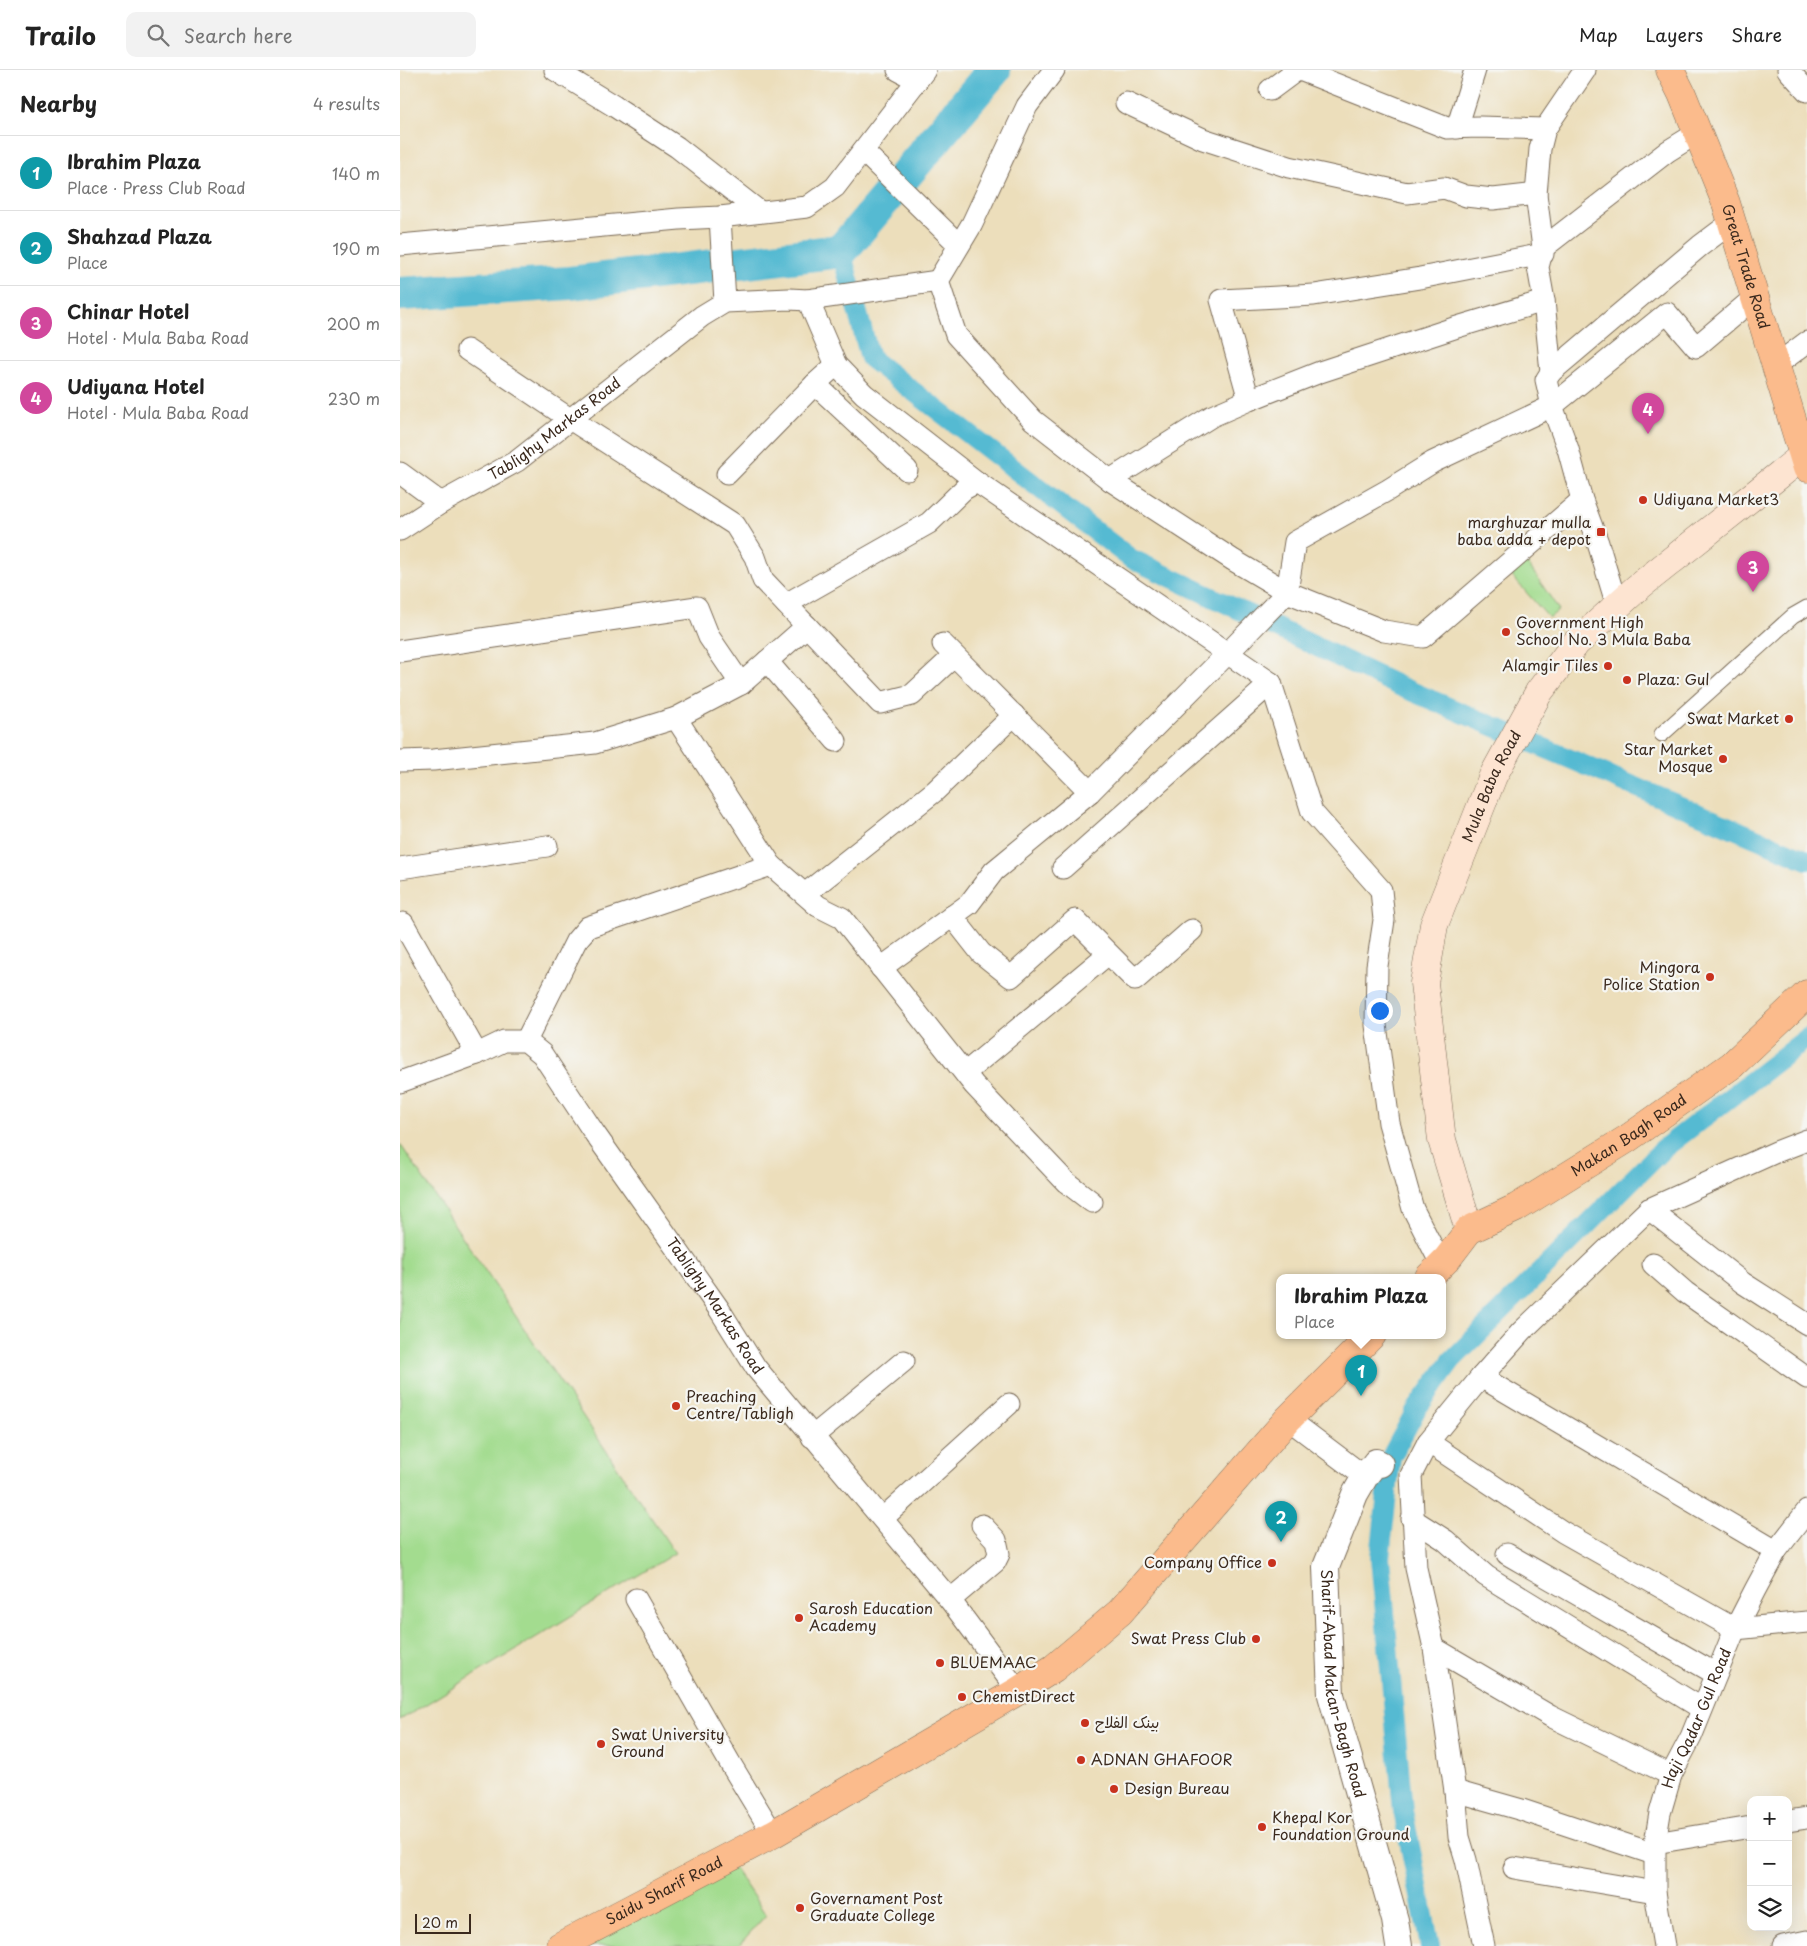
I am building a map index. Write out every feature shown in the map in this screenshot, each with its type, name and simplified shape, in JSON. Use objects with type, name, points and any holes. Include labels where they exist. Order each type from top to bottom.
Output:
[{"type":"main road","name":"Great Trade Road","points":[[1670,70],[1682,94],[1696,133],[1726,203],[1805,462]]},
{"type":"main road","name":"Mula Baba Road","points":[[1469,1230],[1442,1140],[1424,983],[1434,925],[1494,776],[1539,692],[1576,642],[1637,588],[1805,462]]},
{"type":"main road","name":"Makan Bagh Road","points":[[1437,1271],[1469,1230],[1516,1208],[1635,1134],[1732,1066],[1807,994]]},
{"type":"main road","points":[[773,1837],[1054,1668],[1120,1612],[1289,1420],[1368,1339]]},
{"type":"main road","points":[[773,1837],[1022,1697],[1060,1670],[1125,1616],[1164,1572],[1289,1420],[1372,1339]]},
{"type":"main road","name":"Saidu Sharif Road","points":[[560,1946],[773,1837]]},
{"type":"street","points":[[554,70],[677,147],[760,212]]},
{"type":"street","points":[[400,245],[679,218],[720,217],[807,207],[835,187],[867,154],[921,75],[898,70]]},
{"type":"street","points":[[1054,70],[1028,106],[972,224],[955,241],[938,281],[956,335],[1032,420],[1110,480],[1286,592],[1384,631],[1423,637],[1582,500]]},
{"type":"street","points":[[1270,90],[1298,70],[1447,128],[1545,129]]},
{"type":"street","points":[[1457,128],[1475,70]]},
{"type":"street","points":[[1550,372],[1544,301],[1538,266],[1543,251],[1536,194],[1540,149],[1545,129],[1585,70]]},
{"type":"street","points":[[1788,70],[1807,91]]},
{"type":"street","points":[[1126,103],[1203,139],[1289,167],[1343,179],[1407,193],[1444,188],[1466,196],[1493,199],[1536,194]]},
{"type":"street","points":[[1249,400],[1220,300],[1314,295],[1420,278],[1543,251],[1668,151],[1696,133]]},
{"type":"street","points":[[867,154],[955,241]]},
{"type":"street","points":[[720,217],[726,302],[808,300],[938,281]]},
{"type":"street","points":[[1617,606],[1598,543],[1582,500],[1568,449],[1552,406],[1546,380],[1550,372],[1700,246],[1732,222]]},
{"type":"street","points":[[881,968],[969,904],[994,871],[1090,792],[1227,654],[1286,592],[1294,542],[1388,490],[1433,462],[1552,406],[1666,314],[1696,347],[1754,298]]},
{"type":"street","points":[[808,300],[836,365],[864,394],[977,482],[1271,683],[1312,812],[1381,890],[1384,920],[1377,966],[1376,1025],[1389,1123],[1414,1209],[1437,1271]]},
{"type":"street","points":[[1110,480],[1212,416],[1249,400],[1320,372],[1544,301]]},
{"type":"street","name":"Tablighy Markas Road","points":[[401,529],[441,503],[517,461],[702,316],[726,302]]},
{"type":"street","points":[[1775,366],[1807,342]]},
{"type":"street","points":[[467,350],[570,420],[735,525],[755,557],[764,580],[880,703],[912,695],[948,650],[1090,792]]},
{"type":"street","points":[[727,474],[836,365]]},
{"type":"street","points":[[815,384],[907,470]]},
{"type":"street","points":[[400,473],[441,503]]},
{"type":"street","points":[[786,604],[929,522],[964,489],[977,482]]},
{"type":"street","points":[[400,651],[697,607],[709,637],[742,684]]},
{"type":"street","points":[[1662,734],[1793,616],[1807,608]]},
{"type":"street","points":[[400,761],[432,760],[594,743],[676,718],[742,684],[808,626]]},
{"type":"street","points":[[768,661],[836,741]]},
{"type":"street","points":[[1063,868],[1271,683]]},
{"type":"street","points":[[805,894],[935,791],[1014,715]]},
{"type":"street","points":[[676,718],[771,865],[818,906],[842,918],[965,1073],[1066,1182],[1092,1202]]},
{"type":"street","points":[[400,868],[547,846]]},
{"type":"street","points":[[400,1082],[477,1054],[504,1041],[526,1041],[576,941],[588,927],[771,865]]},
{"type":"street","points":[[952,916],[982,953],[1011,977],[1075,920],[1135,980],[1192,930]]},
{"type":"street","points":[[403,923],[477,1054]]},
{"type":"street","points":[[965,1073],[1108,954]]},
{"type":"street","name":"Tablighy Markas Road","points":[[526,1041],[542,1054],[595,1134],[719,1309],[756,1368],[950,1600],[1018,1691]]},
{"type":"street","points":[[1484,1946],[1466,1860],[1459,1837],[1455,1791],[1434,1648],[1416,1568],[1408,1474],[1428,1442],[1481,1377],[1522,1331],[1650,1209],[1807,1140]]},
{"type":"street","points":[[1650,1209],[1744,1283],[1807,1324]]},
{"type":"street","points":[[1653,1264],[1685,1292],[1807,1378]]},
{"type":"street","points":[[812,1437],[904,1361]]},
{"type":"street","points":[[1481,1377],[1776,1551]]},
{"type":"street","points":[[883,1518],[1009,1404]]},
{"type":"street","points":[[1289,1420],[1373,1470],[1408,1474]]},
{"type":"street","points":[[1428,1442],[1563,1532],[1735,1629],[1807,1622]]},
{"type":"street","name":"Sharif-Abad Makan-Bagh Road","points":[[1373,1470],[1355,1494],[1326,1567],[1330,1695],[1394,1920],[1399,1946]]},
{"type":"street","name":"Haji Qadar Gul Road","points":[[1664,1946],[1655,1892],[1654,1849],[1660,1813],[1671,1775],[1691,1737],[1701,1708],[1735,1629],[1776,1551],[1807,1511]]},
{"type":"street","points":[[1412,1519],[1445,1540],[1486,1576],[1701,1708]]},
{"type":"street","points":[[950,1600],[995,1562],[999,1554],[996,1540],[982,1525]]},
{"type":"street","points":[[1508,1554],[1716,1674]]},
{"type":"street","points":[[636,1599],[773,1837]]},
{"type":"street","points":[[1434,1648],[1550,1716],[1671,1775]]},
{"type":"street","points":[[1455,1791],[1654,1849],[1747,1828]]},
{"type":"street","points":[[1792,1820],[1807,1818]]},
{"type":"street","points":[[1514,1868],[1655,1892]]},
{"type":"street","points":[[1783,1946],[1807,1941]]},
{"type":"green space","points":[[1526,561],[1559,610],[1549,618],[1510,574]]},
{"type":"green space","points":[[400,1144],[675,1553],[400,1720]]},
{"type":"green space","points":[[734,1868],[766,1915],[738,1946],[591,1946],[589,1942]]},
{"type":"waterway","points":[[400,294],[570,283],[841,251],[994,70]]},
{"type":"waterway","points":[[841,251],[870,358],[1130,558],[1399,686],[1807,860]]},
{"type":"waterway","points":[[1430,1946],[1403,1811],[1380,1558],[1391,1457],[1416,1410],[1452,1360],[1663,1149],[1807,1038]]},
{"type":"place","name":"Udiyana Hotel","points":[[1648,434]]},
{"type":"place","name":"Udiyana Market3","points":[[1643,500]]},
{"type":"place","name":"marghuzar mulla baba adda + depot","points":[[1601,532]]},
{"type":"place","name":"Chinar Hotel","points":[[1753,592]]},
{"type":"place","name":"Government High School No. 3 Mula Baba","points":[[1506,632]]},
{"type":"place","name":"Alamgir Tiles","points":[[1608,666]]},
{"type":"place","name":"Plaza: Gul","points":[[1627,680]]},
{"type":"place","name":"Swat Market","points":[[1789,719]]},
{"type":"place","name":"Star Market Mosque","points":[[1723,759]]},
{"type":"place","name":"Mingora Police Station","points":[[1710,977]]},
{"type":"place","name":"Ibrahim Plaza","points":[[1361,1396]]},
{"type":"place","name":"Preaching Centre/Tabligh","points":[[676,1406]]},
{"type":"place","name":"Shahzad Plaza","points":[[1281,1542]]},
{"type":"place","name":"Company Office","points":[[1272,1563]]},
{"type":"place","name":"Sarosh Education Academy","points":[[799,1618]]},
{"type":"place","name":"Swat Press Club","points":[[1256,1639]]},
{"type":"place","name":"BLUEMAAC","points":[[940,1663]]},
{"type":"place","name":"ChemistDirect","points":[[962,1697]]},
{"type":"place","name":"بینک الفلاح","points":[[1085,1723]]},
{"type":"place","name":"Swat University Ground","points":[[601,1744]]},
{"type":"place","name":"ADNAN GHAFOOR","points":[[1081,1760]]},
{"type":"place","name":"Design Bureau","points":[[1114,1789]]},
{"type":"place","name":"Khepal Kor Foundation Ground","points":[[1262,1827]]},
{"type":"place","name":"Governament Post Graduate College","points":[[800,1908]]}]
